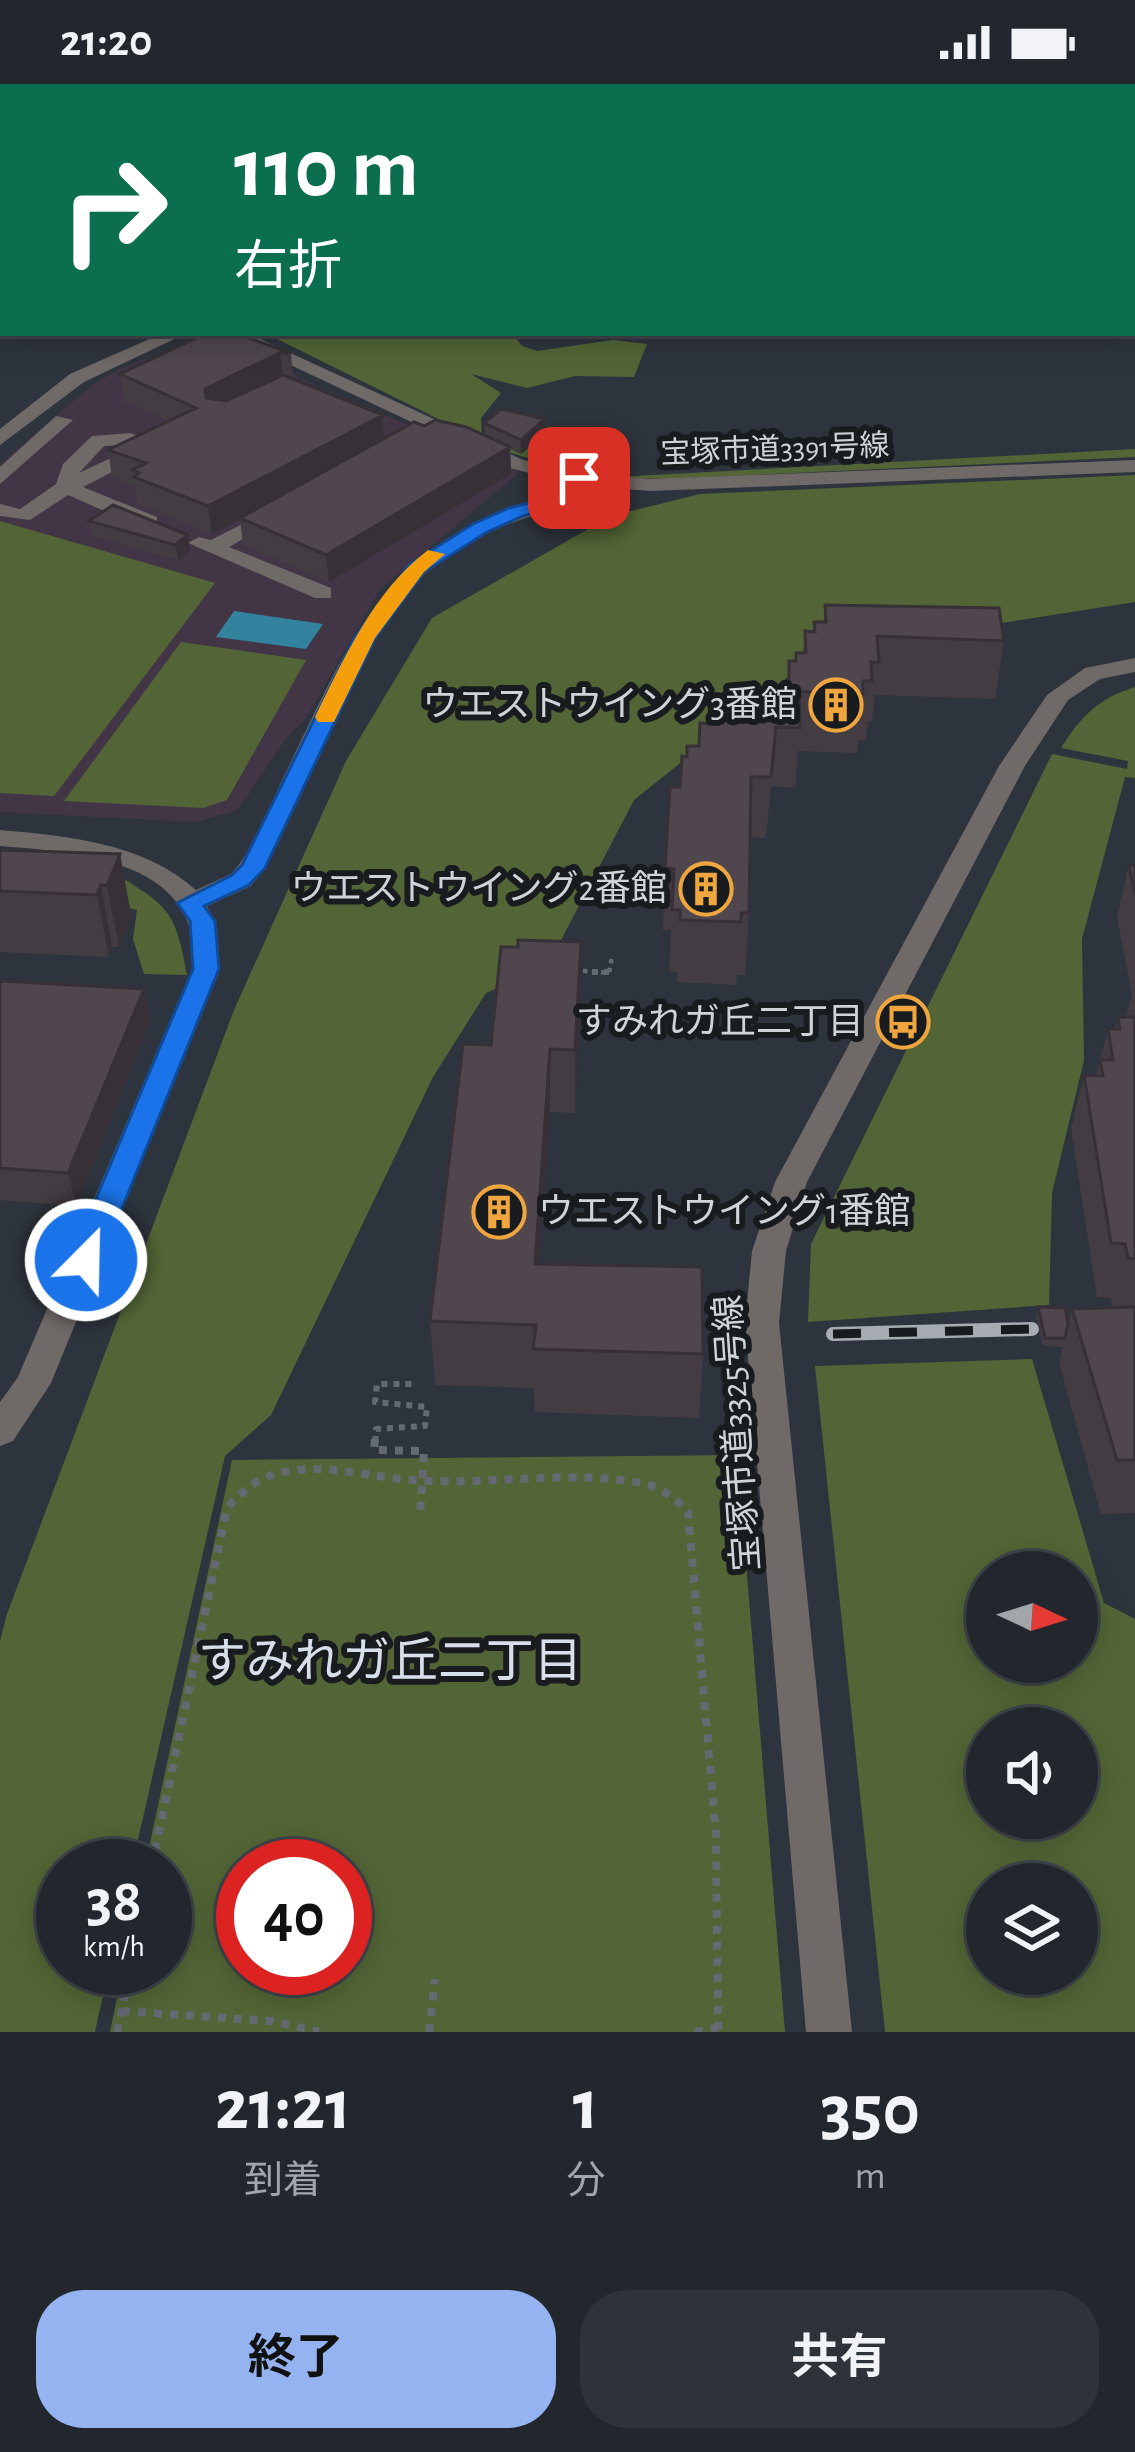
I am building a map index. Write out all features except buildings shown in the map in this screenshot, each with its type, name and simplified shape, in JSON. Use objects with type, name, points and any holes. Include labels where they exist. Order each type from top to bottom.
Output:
[{"type":"street","points":[[0,439],[77,378],[171,336]]},
{"type":"street","name":"宝塚市道3391号線","points":[[238,336],[485,453],[579,478],[651,484],[1135,466]]},
{"type":"street","points":[[0,416],[68,421],[0,478]]},
{"type":"street","points":[[390,431],[411,440]]},
{"type":"street","points":[[190,903],[241,880],[252,868],[365,637],[417,568],[446,546],[498,520],[562,500],[579,478]]},
{"type":"street","points":[[0,510],[23,515],[66,488],[323,593]]},
{"type":"street","points":[[212,548],[292,505]]},
{"type":"street","name":"宝塚市道3325号線","points":[[829,2032],[762,1323],[769,1251],[791,1182],[1012,766],[1059,695],[1093,673],[1135,664]]},
{"type":"street","points":[[0,838],[123,858],[171,884],[202,921],[206,969],[33,1383],[0,1431]]},
{"type":"path","points":[[568,983],[571,970],[609,973],[612,956]]},
{"type":"path","points":[[415,1384],[377,1384],[375,1402],[428,1407],[425,1426],[376,1429],[374,1450],[424,1451],[420,1518]]},
{"type":"path","points":[[158,1839],[227,1508],[247,1485],[273,1473],[307,1471],[423,1482],[562,1478],[644,1483],[671,1492],[688,1512],[716,1835],[718,2030],[695,2032]]},
{"type":"path","points":[[429,2032],[434,1979]]},
{"type":"path","points":[[117,2032],[125,1995]]},
{"type":"path","points":[[122,2011],[272,2021],[319,2032]]},
{"type":"shaded area","points":[[204,337],[231,341],[316,386],[520,472],[381,588],[304,721],[287,737],[238,810],[196,822],[0,812],[0,464],[92,385],[119,369]]},
{"type":"green space","points":[[271,336],[514,336],[522,346],[537,351],[613,340],[647,344],[634,377],[575,376],[527,388],[471,374],[501,393],[481,418],[482,435],[537,448],[560,437],[594,455],[572,471],[501,450]]},
{"type":"green space","points":[[1135,449],[1135,457],[668,479],[616,477]]},
{"type":"green space","points":[[1135,475],[1135,602],[819,652],[634,800],[547,967],[486,993],[433,1077],[271,1415],[225,1456],[138,1839],[36,1839],[36,1995],[103,1995],[95,2032],[0,2032],[0,1641],[7,1614],[234,1010],[346,761],[432,618],[611,516],[700,494]]},
{"type":"green space","points":[[0,521],[215,583],[54,796],[0,793]]},
{"type":"green space","points":[[181,642],[306,660],[227,800],[203,808],[64,801]]},
{"type":"green space","points":[[1135,687],[1135,778],[1125,777],[1082,939],[1084,1060],[1052,1193],[1049,1305],[808,1322],[811,1244],[1052,754],[1127,769],[1128,761],[1061,748],[1092,710]]},
{"type":"green space","points":[[107,868],[164,909],[178,934],[187,975],[144,974],[133,939],[137,910],[86,899]]},
{"type":"green space","points":[[1032,1359],[1089,1551],[966,1551],[966,1683],[1098,1683],[1098,1583],[1104,1603],[1135,1619],[1135,2032],[885,2032],[815,1366]]},
{"type":"green space","points":[[737,1455],[785,2032],[110,2032],[118,1995],[192,1995],[192,1839],[151,1839],[232,1460]]},
{"type":"water","points":[[234,611],[323,624],[306,649],[216,637]]},
{"type":"railway","points":[[833,1334],[1032,1329]]},
{"type":"slow traffic","points":[[326,717],[365,637],[417,568],[435,554]]},
{"type":"place","name":"ウエストウイング3番館","points":[[836,705]]},
{"type":"place","name":"ウエストウイング2番館","points":[[706,889]]},
{"type":"place","name":"すみれガ丘二丁目","points":[[903,1022]]},
{"type":"place","name":"ウエストウイング1番館","points":[[499,1212]]},
{"type":"district","name":"すみれガ丘二丁目","points":[[390,1663]]},
{"type":"route","points":[[86,1260],[206,969],[202,921],[190,903],[241,880],[252,868],[365,637],[417,568],[480,528],[562,500],[579,478]]}]
